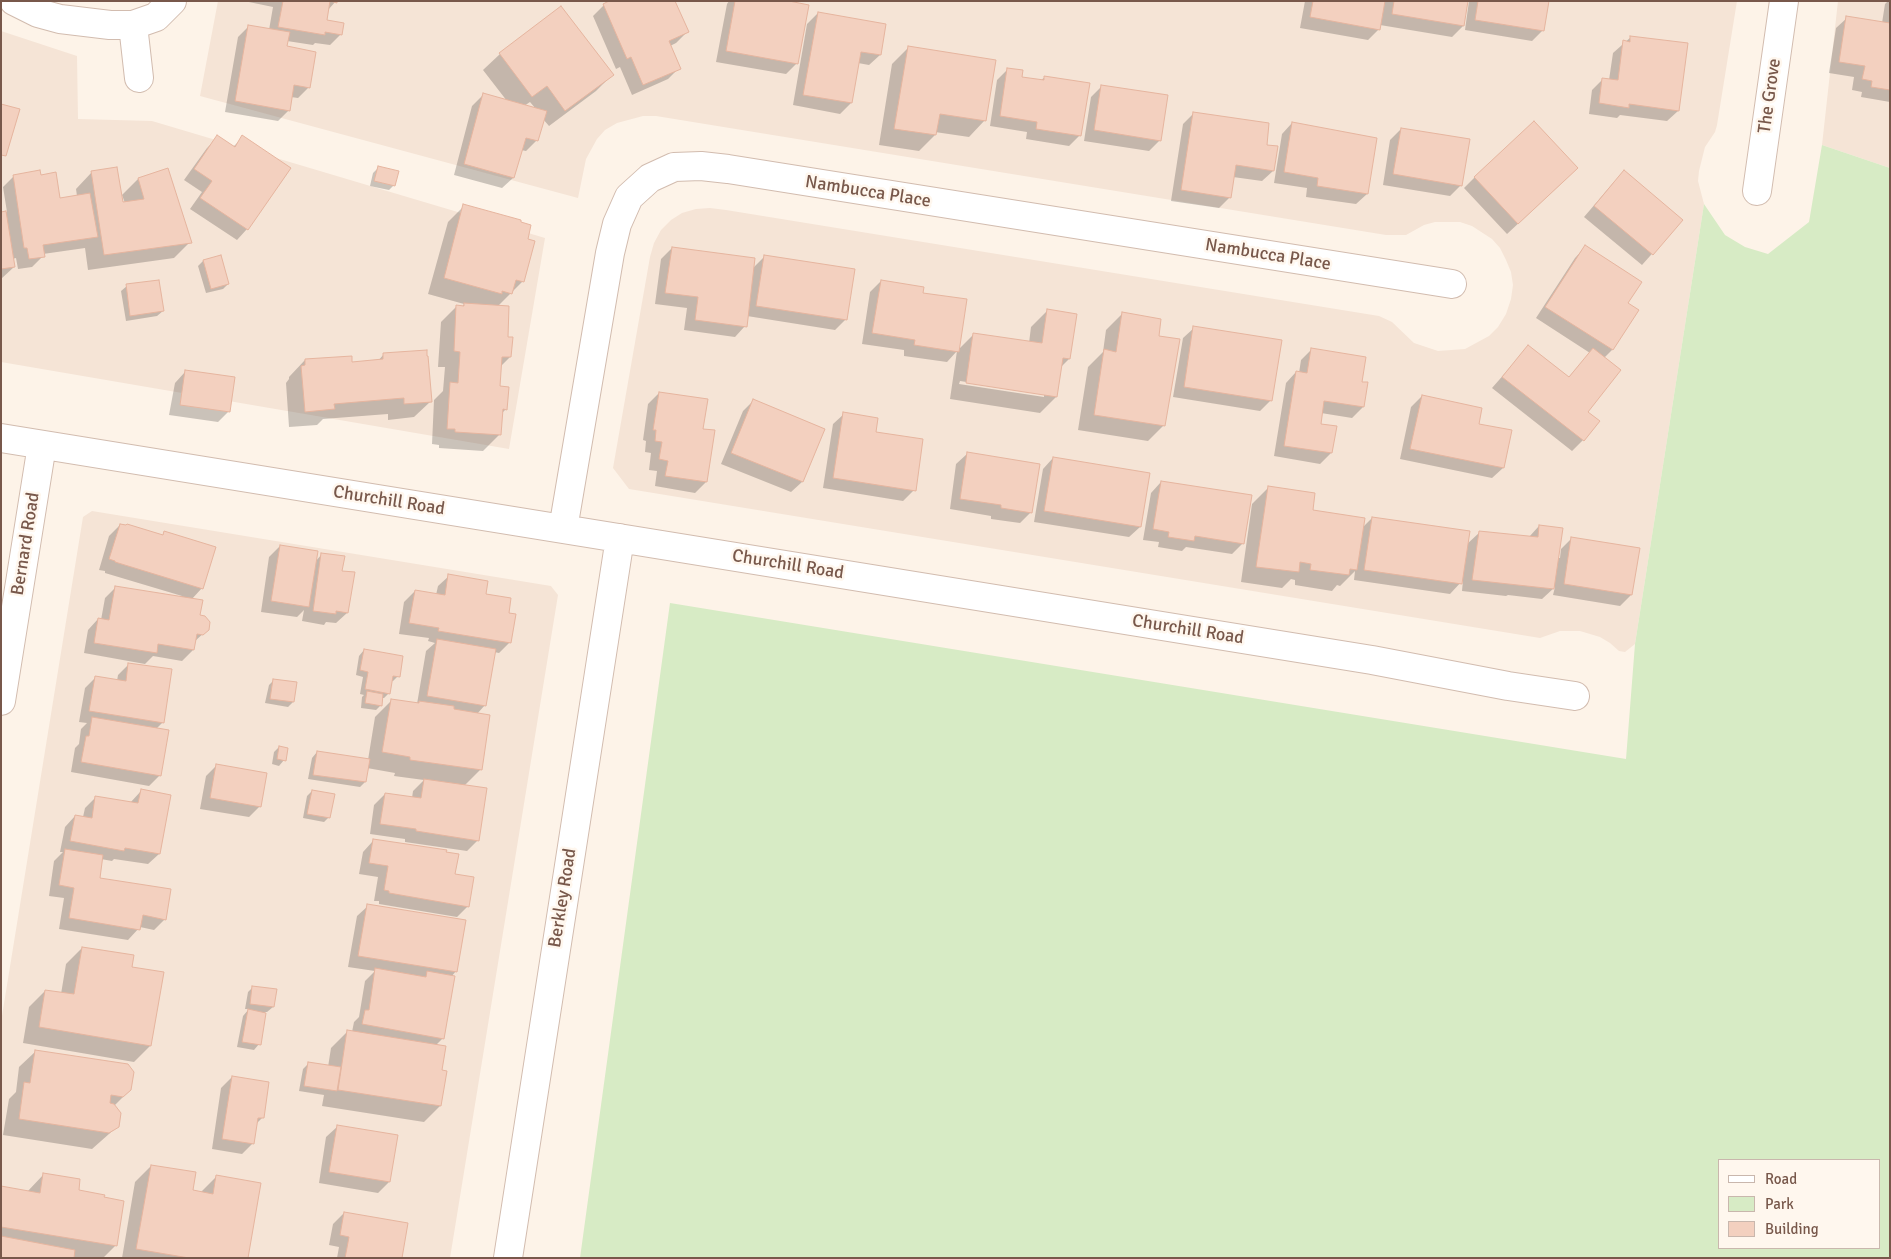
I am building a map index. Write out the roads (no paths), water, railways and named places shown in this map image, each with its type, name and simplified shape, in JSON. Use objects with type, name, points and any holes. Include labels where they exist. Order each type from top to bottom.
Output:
[{"type":"street","points":[[14,1],[38,13],[60,19],[110,25],[133,25],[156,17],[172,1]]},
{"type":"street","name":"The Grove","points":[[1757,191],[1784,1]]},
{"type":"street","points":[[133,25],[139,78]]},
{"type":"street","name":"Nambucca Place","points":[[562,530],[610,252],[617,224],[629,197],[650,178],[674,167],[701,166],[728,169],[1452,284]]},
{"type":"street","name":"Churchill Road","points":[[1,438],[1372,660],[1508,686],[1575,696]]},
{"type":"street","name":"Bernard Road","points":[[1,701],[42,445]]},
{"type":"street","name":"Berkley Road","points":[[508,1258],[620,538]]}]
